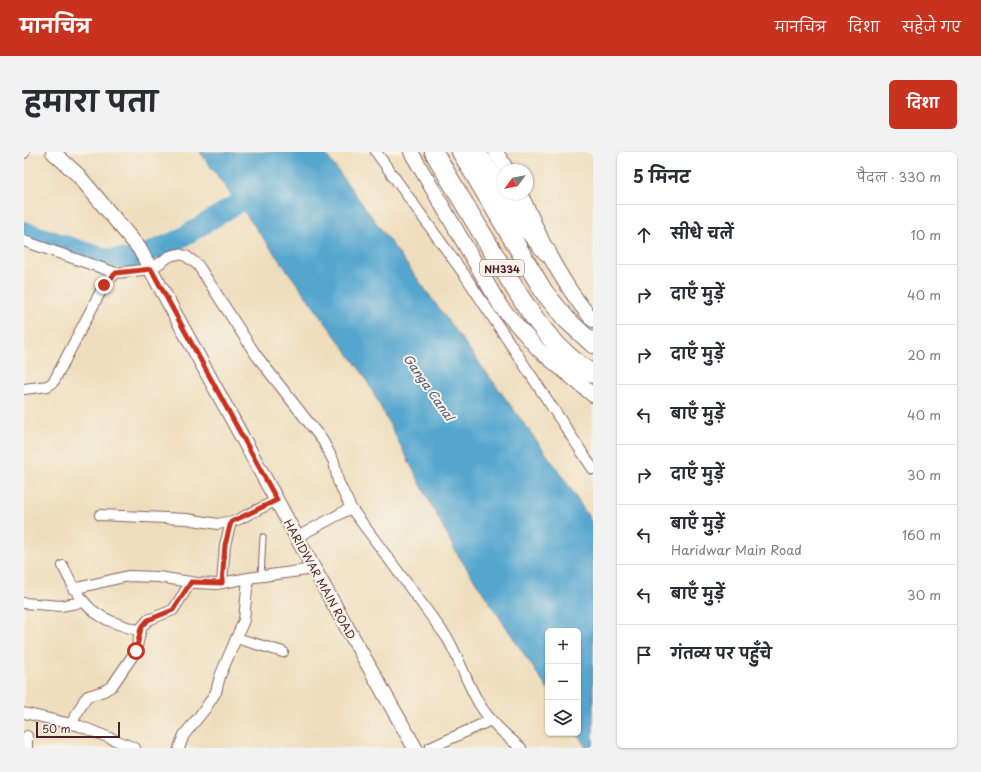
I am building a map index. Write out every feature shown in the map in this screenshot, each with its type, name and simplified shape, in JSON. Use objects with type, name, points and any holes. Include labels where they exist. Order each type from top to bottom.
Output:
[{"type":"highway","name":"NH334","points":[[434,152],[506,274],[533,315],[550,337],[592,374]]},
{"type":"highway","name":"NH334","points":[[461,152],[544,292],[567,320],[593,344]]},
{"type":"highway","points":[[477,152],[497,184]]},
{"type":"highway","points":[[507,200],[521,222],[547,252]]},
{"type":"main road","name":"HARIDWAR MAIN ROAD","points":[[53,152],[78,175],[139,248],[314,569],[415,748]]},
{"type":"main road","points":[[411,152],[501,307],[539,350],[593,395]]},
{"type":"main road","points":[[496,152],[503,164]]},
{"type":"main road","points":[[523,200],[532,216],[547,252],[579,304],[593,320]]},
{"type":"street","points":[[376,152],[466,277],[593,469]]},
{"type":"street","points":[[24,241],[116,273],[149,266],[170,256],[178,254],[186,256],[198,265],[256,355],[323,441],[334,462],[338,481],[351,508],[448,639],[459,658],[477,700],[491,720],[521,748]]},
{"type":"street","points":[[24,389],[48,386],[54,381],[104,285],[116,273]]},
{"type":"street","points":[[100,515],[187,519],[218,524],[231,522],[277,500]]},
{"type":"street","points":[[297,537],[351,508]]},
{"type":"street","points":[[222,583],[225,545],[231,522]]},
{"type":"street","points":[[63,566],[82,602],[101,617],[115,624],[141,630]]},
{"type":"street","points":[[74,589],[128,576],[158,577],[191,582],[222,583],[314,569]]},
{"type":"street","points":[[179,748],[184,735],[205,709],[216,692],[244,620],[248,578]]},
{"type":"street","points":[[72,724],[88,696],[108,690],[116,681],[136,651],[141,630],[148,620],[173,610],[191,582]]},
{"type":"street","points":[[24,603],[61,606],[82,602]]},
{"type":"street","points":[[236,638],[283,652]]},
{"type":"street","points":[[24,713],[72,724],[135,748]]},
{"type":"street","points":[[430,748],[491,720]]},
{"type":"street","points":[[27,736],[27,748]]},
{"type":"lane","points":[[261,576],[263,537]]},
{"type":"water","name":"Ganga Canal","points":[[200,152],[324,152],[561,474],[593,524],[593,748],[586,748],[579,736],[581,736],[581,628],[545,628],[545,686],[456,552],[364,375]]},
{"type":"waterway","points":[[24,231],[103,258],[133,259],[178,240],[261,189]]},
{"type":"route","points":[[104,285],[116,273],[151,269],[277,500],[231,522],[222,560],[222,583],[191,582],[173,610],[164,615],[148,620],[141,628],[136,651]]}]
